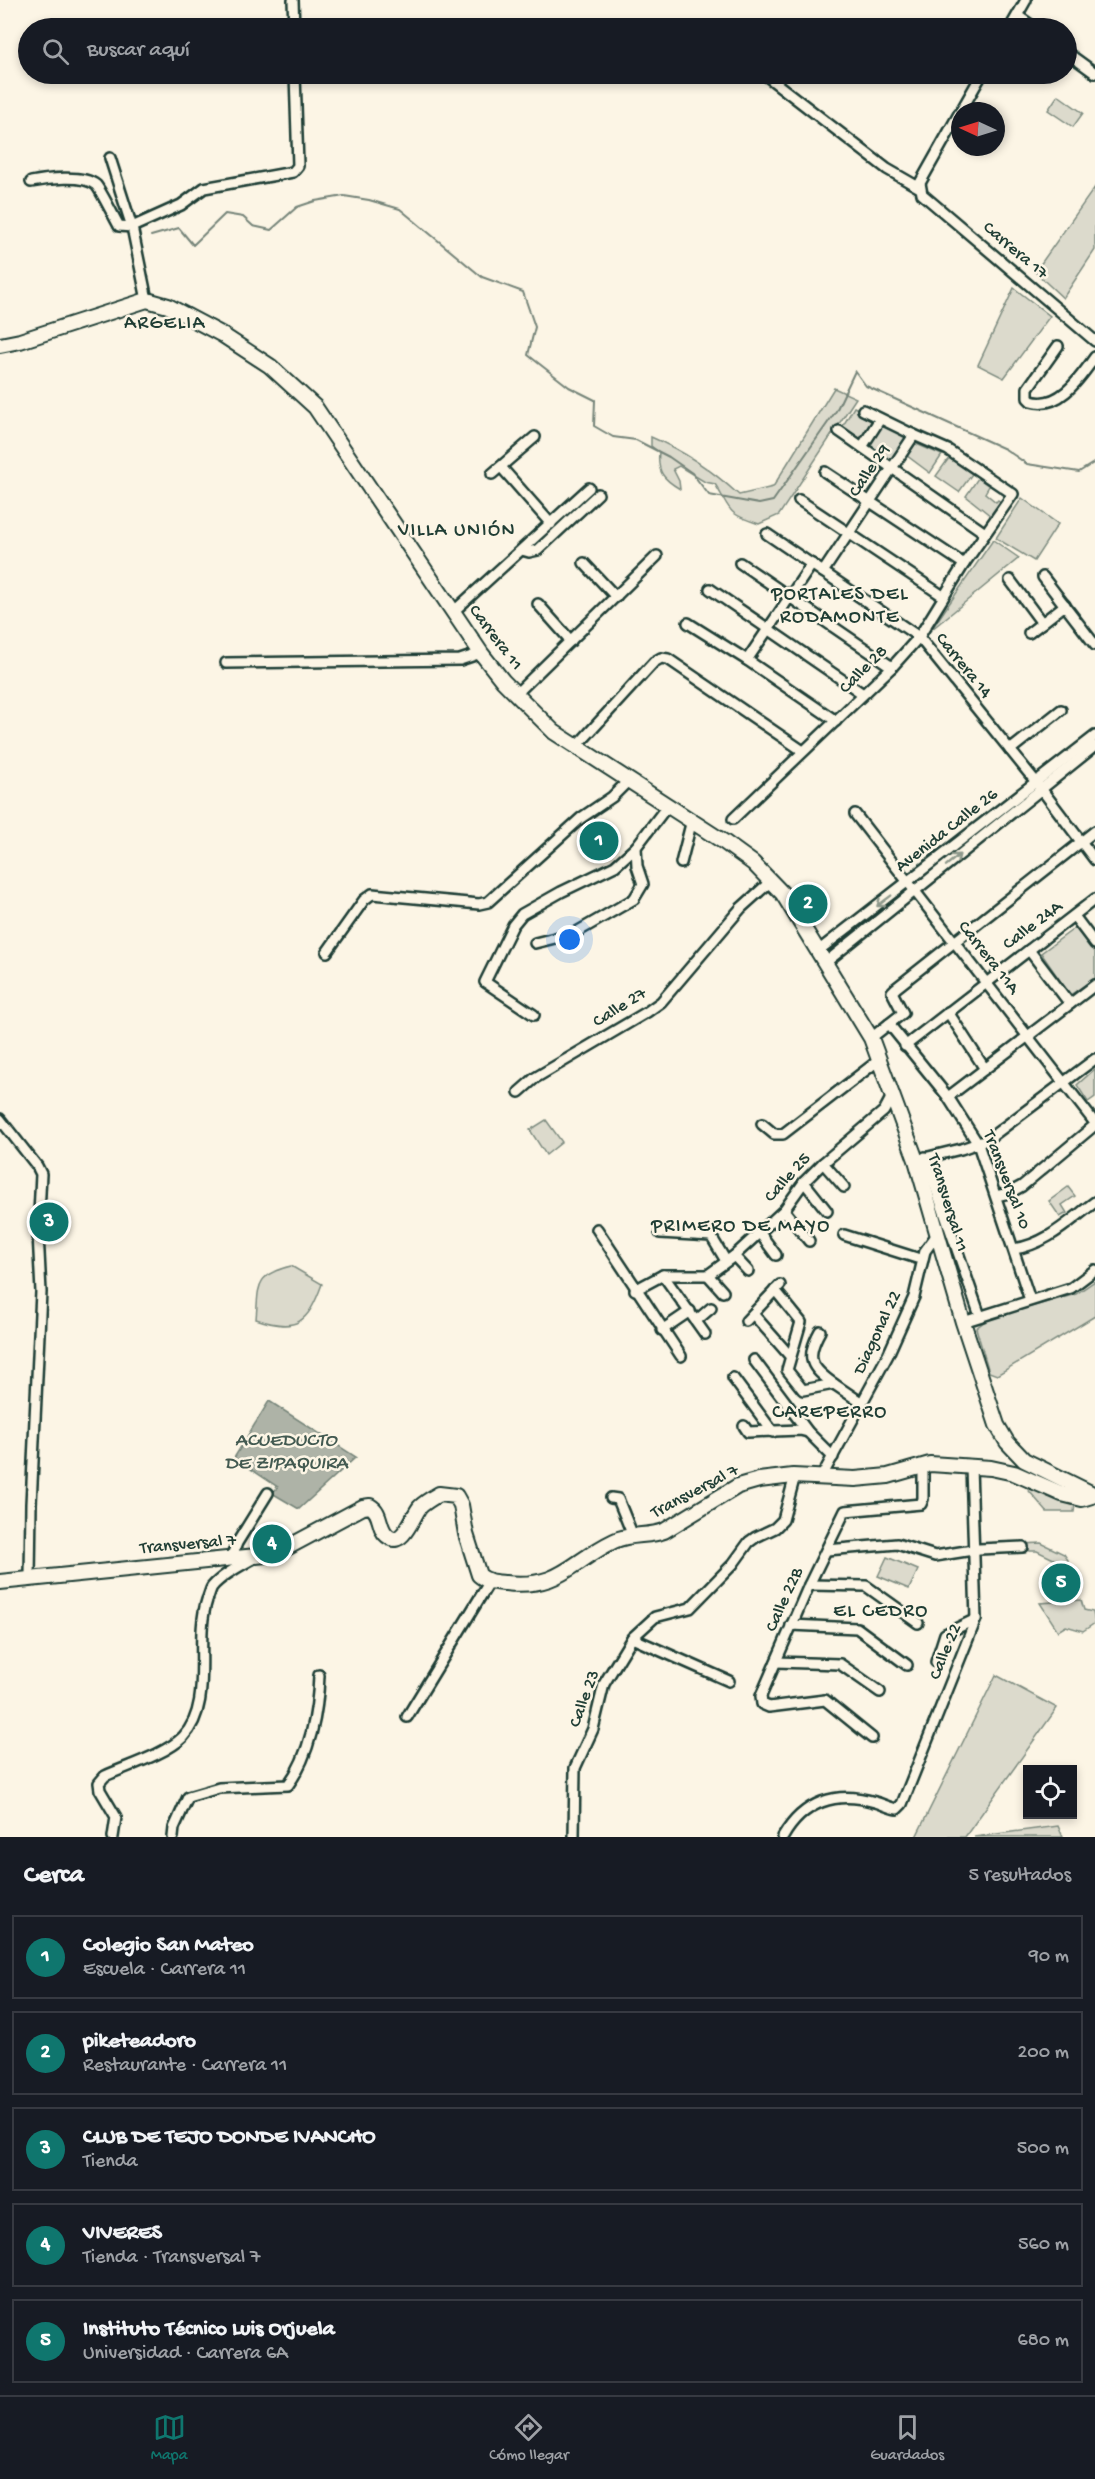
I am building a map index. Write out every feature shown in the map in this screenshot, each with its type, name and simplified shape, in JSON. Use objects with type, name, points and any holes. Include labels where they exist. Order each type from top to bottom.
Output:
[{"type":"street","points":[[293,0],[294,18]]},
{"type":"street","points":[[1021,18],[1018,16],[1026,0]]},
{"type":"street","points":[[1077,60],[1095,73]]},
{"type":"street","points":[[31,182],[50,178],[92,182],[98,187],[119,226],[132,227],[182,205],[204,188],[297,170],[295,84]]},
{"type":"street","points":[[777,84],[862,150],[920,186],[951,129]]},
{"type":"street","points":[[966,102],[976,84]]},
{"type":"street","points":[[0,345],[20,341],[147,300],[132,227],[110,158]]},
{"type":"street","name":"Carrera 17","points":[[920,186],[922,194],[1095,341]]},
{"type":"street","name":"Carrera 11","points":[[147,300],[168,306],[221,334],[270,366],[315,407],[481,653],[516,694],[554,732],[692,820],[753,863],[794,910],[836,982]]},
{"type":"street","points":[[1058,346],[1028,388],[1028,398],[1031,402],[1044,402],[1066,392],[1095,357]]},
{"type":"street","name":"Calle 29","points":[[823,572],[914,435],[863,410]]},
{"type":"street","points":[[862,447],[880,418]]},
{"type":"street","points":[[839,431],[985,533]]},
{"type":"street","name":"Calle 28","points":[[733,819],[892,667],[919,637],[964,564],[1013,494],[948,450],[914,435]]},
{"type":"street","points":[[492,474],[535,437]]},
{"type":"street","points":[[501,467],[551,524]]},
{"type":"street","points":[[825,472],[964,564]]},
{"type":"street","points":[[453,612],[589,488]]},
{"type":"street","points":[[522,550],[529,552],[538,550],[598,494]]},
{"type":"street","points":[[799,500],[943,596]]},
{"type":"street","name":"Carrera 14","points":[[767,534],[919,637],[1011,750],[1095,860]]},
{"type":"street","points":[[516,694],[657,556]]},
{"type":"street","points":[[584,563],[616,597]]},
{"type":"street","points":[[740,563],[892,667]]},
{"type":"street","points":[[747,660],[812,564]]},
{"type":"street","points":[[1043,577],[1095,645]]},
{"type":"street","points":[[1010,580],[1042,623]]},
{"type":"street","points":[[711,589],[863,694]]},
{"type":"street","points":[[538,604],[571,641]]},
{"type":"street","points":[[1029,633],[1065,605]]},
{"type":"street","points":[[688,623],[836,721]]},
{"type":"street","points":[[226,663],[460,660],[481,653]]},
{"type":"street","points":[[577,746],[654,662],[661,658],[668,659],[803,751]]},
{"type":"street","points":[[1011,750],[1061,710]]},
{"type":"street","name":"Avenida Calle 26","points":[[1039,786],[1095,736]]},
{"type":"street","name":"Avenida Calle 26","points":[[822,957],[1039,786],[1095,746]]},
{"type":"street","points":[[327,951],[364,900],[372,894],[479,904],[488,902],[581,818],[612,797],[629,780]]},
{"type":"street","points":[[534,1016],[485,982],[513,925],[522,914],[536,905],[615,866],[636,847],[668,805]]},
{"type":"street","name":"Carrera 11A","points":[[855,813],[1095,1124]]},
{"type":"street","points":[[681,863],[692,820]]},
{"type":"street","points":[[871,1038],[903,1013],[892,992],[1095,831]]},
{"type":"street","points":[[535,943],[575,933],[634,899],[643,884],[637,866],[636,847]]},
{"type":"street","name":"Calle 27","points":[[519,1092],[536,1078],[661,1002],[741,909],[771,881]]},
{"type":"street","name":"Avenida Calle 26","points":[[822,957],[911,886]]},
{"type":"street","name":"Calle 24A","points":[[905,1046],[1095,899]]},
{"type":"street","points":[[1074,916],[1095,944]]},
{"type":"street","points":[[1029,950],[1070,1004]]},
{"type":"street","name":"Transversal 11","points":[[836,982],[871,1038],[892,1096],[920,1159],[963,1322],[997,1425],[1007,1442],[1024,1460],[1091,1496]]},
{"type":"street","points":[[948,1097],[1095,985]]},
{"type":"street","points":[[948,1012],[985,1069]]},
{"type":"street","name":"Transversal 10","points":[[889,1024],[948,1097],[978,1144],[1030,1300]]},
{"type":"street","points":[[980,1316],[920,1159],[978,1144],[1001,1131],[1095,1059]]},
{"type":"street","points":[[762,1124],[774,1134],[783,1134],[879,1060]]},
{"type":"street","name":"Calle 25","points":[[708,1275],[784,1210],[804,1182],[884,1111],[892,1096]]},
{"type":"street","points":[[1087,1112],[1095,1105]]},
{"type":"street","points":[[0,1119],[41,1174],[38,1233],[40,1292],[30,1578]]},
{"type":"street","points":[[996,1196],[1009,1194],[1022,1186],[1095,1124]]},
{"type":"street","points":[[823,1163],[844,1187]]},
{"type":"street","points":[[804,1182],[828,1211]]},
{"type":"street","points":[[1014,1249],[1044,1240],[1095,1202]]},
{"type":"street","points":[[784,1210],[809,1241]]},
{"type":"street","points":[[597,1229],[635,1290],[681,1356]]},
{"type":"street","points":[[759,1232],[776,1255]]},
{"type":"street","points":[[660,1233],[709,1235],[730,1258],[748,1271]]},
{"type":"street","name":"Diagonal 22","points":[[822,1476],[888,1355],[914,1297],[925,1251],[938,1233]]},
{"type":"street","points":[[844,1235],[923,1260]]},
{"type":"street","points":[[963,1322],[1071,1288],[1095,1269]]},
{"type":"street","points":[[635,1290],[663,1275],[708,1275],[723,1292]]},
{"type":"street","points":[[663,1275],[705,1334]]},
{"type":"street","points":[[746,1321],[778,1287],[801,1322],[787,1370],[803,1390],[834,1384]]},
{"type":"street","points":[[697,1320],[711,1308]]},
{"type":"street","points":[[662,1330],[690,1311]]},
{"type":"street","points":[[753,1314],[790,1356]]},
{"type":"street","points":[[820,1331],[811,1353],[812,1364],[817,1372],[862,1402]]},
{"type":"street","points":[[754,1360],[808,1432],[833,1458]]},
{"type":"street","points":[[733,1378],[773,1432]]},
{"type":"street","points":[[744,1426],[748,1432],[800,1430],[808,1432]]},
{"type":"street","name":"Transversal 7","points":[[0,1582],[275,1554],[310,1534],[339,1522],[363,1507],[370,1506],[378,1514],[383,1531],[388,1537],[394,1539],[401,1537],[418,1509],[439,1494],[456,1496],[461,1504],[466,1534],[477,1570],[484,1580],[527,1585],[557,1577],[613,1541],[633,1536],[652,1536],[664,1531],[738,1486],[759,1480],[793,1476],[855,1479],[888,1476],[930,1464],[991,1468],[1014,1473],[1062,1494],[1091,1496]]},
{"type":"street","name":"Calle 22B","points":[[872,1738],[825,1700],[769,1707],[762,1704],[761,1696],[809,1585],[846,1511],[921,1504],[923,1467]]},
{"type":"street","name":"Calle 22","points":[[783,1837],[790,1824],[804,1811],[811,1805],[824,1800],[851,1798],[874,1801],[897,1809],[902,1804],[976,1619],[970,1467]]},
{"type":"street","name":"Calle 23","points":[[574,1837],[575,1768],[593,1729],[604,1684],[632,1638],[656,1617],[690,1608],[733,1564],[749,1542],[775,1528],[783,1520],[793,1476]]},
{"type":"street","points":[[231,1558],[237,1543],[268,1493]]},
{"type":"street","points":[[1091,1496],[1095,1505]]},
{"type":"street","points":[[610,1498],[618,1499],[633,1536]]},
{"type":"street","points":[[827,1550],[897,1544],[935,1556],[980,1549],[1023,1547]]},
{"type":"street","points":[[113,1837],[116,1817],[100,1790],[99,1783],[105,1776],[172,1746],[191,1725],[200,1701],[202,1615],[212,1588],[232,1571],[256,1557]]},
{"type":"street","points":[[407,1717],[490,1581]]},
{"type":"street","points":[[809,1585],[866,1586],[918,1623]]},
{"type":"street","points":[[936,1662],[945,1634],[976,1619]]},
{"type":"street","points":[[791,1625],[857,1628],[908,1665]]},
{"type":"street","points":[[632,1638],[729,1681]]},
{"type":"street","points":[[776,1662],[840,1664],[880,1692]]},
{"type":"street","points":[[173,1837],[174,1828],[188,1797],[219,1788],[288,1785],[300,1768],[318,1704],[319,1675]]},
{"type":"shaded area","points":[[1058,95],[1083,113],[1073,127],[1048,110]]},
{"type":"shaded area","points":[[1095,187],[1095,250],[1063,298],[1035,272]]},
{"type":"shaded area","points":[[1014,288],[1050,316],[1004,378],[978,365]]},
{"type":"shaded area","points":[[834,388],[856,398],[779,515],[759,524],[740,517],[727,506],[715,484],[705,482],[679,466],[673,469],[680,489],[669,482],[660,470],[659,452],[651,446],[651,437],[698,462],[739,495],[773,487]]},
{"type":"shaded area","points":[[854,407],[878,419],[862,444],[841,429]]},
{"type":"shaded area","points":[[881,421],[909,435],[890,461],[867,445]]},
{"type":"shaded area","points":[[914,443],[942,455],[930,473],[906,455]]},
{"type":"shaded area","points":[[949,458],[972,474],[959,492],[936,476]]},
{"type":"shaded area","points":[[978,478],[989,486],[985,493],[996,502],[998,500],[1002,503],[991,516],[966,496]]},
{"type":"shaded area","points":[[1022,498],[1058,524],[1034,561],[996,538]]},
{"type":"shaded area","points":[[993,540],[1019,558],[931,630]]},
{"type":"shaded area","points":[[1075,928],[1095,952],[1095,978],[1070,995],[1041,953]]},
{"type":"shaded area","points":[[1095,1069],[1095,1097],[1088,1102],[1077,1085]]},
{"type":"shaded area","points":[[546,1120],[562,1142],[546,1155],[530,1130]]},
{"type":"shaded area","points":[[1068,1187],[1075,1196],[1062,1205],[1067,1213],[1060,1217],[1049,1201]]},
{"type":"shaded area","points":[[291,1266],[322,1284],[312,1308],[306,1316],[291,1324],[282,1325],[256,1319],[259,1290],[264,1278],[270,1273]]},
{"type":"shaded area","points":[[1095,1281],[1095,1316],[997,1375],[989,1372],[976,1328],[988,1319],[1076,1294]]},
{"type":"shaded area","points":[[1024,1485],[1075,1504],[1074,1512],[1047,1512]]},
{"type":"shaded area","points":[[1041,1543],[1064,1554],[1068,1560],[1066,1565],[1037,1551],[1030,1551],[1022,1544]]},
{"type":"shaded area","points":[[887,1557],[918,1570],[909,1589],[878,1576]]},
{"type":"shaded area","points":[[1081,1600],[1084,1610],[1093,1612],[1095,1623],[1083,1631],[1066,1626],[1058,1631],[1040,1603]]},
{"type":"shaded area","points":[[996,1675],[1057,1708],[965,1837],[916,1837]]},
{"type":"shaded area","points":[[1058,1826],[1063,1837],[974,1837]]},
{"type":"water","name":"ACUEDUCTO DE ZIPAQUIRA","points":[[269,1401],[356,1457],[299,1509],[272,1493],[278,1487],[234,1458]]},
{"type":"waterway","points":[[151,236],[179,228],[193,245],[225,214],[243,217],[253,226],[271,230],[297,207],[344,196],[400,209],[482,277],[523,292],[535,327],[528,355],[569,387],[595,400],[594,426],[613,437],[636,440],[669,457],[692,473],[709,495],[759,504],[773,501],[836,411],[855,371],[866,386],[1005,449],[1027,464],[1079,472],[1095,462]]},
{"type":"place","name":"Colegio San Mateo","points":[[599,841]]},
{"type":"place","name":"piketeadoro","points":[[808,904]]},
{"type":"place","name":"CLUB DE TEJO DONDE IVANCHO","points":[[49,1222]]},
{"type":"place","name":"VIVERES","points":[[272,1544]]},
{"type":"place","name":"Instituto Técnico Luis Orjuela","points":[[1061,1583]]},
{"type":"district","name":"ARGELIA","points":[[165,324]]},
{"type":"district","name":"VILLA UNIÓN","points":[[457,531]]},
{"type":"district","name":"PORTALES DEL RODAMONTE","points":[[840,606]]},
{"type":"district","name":"PRIMERO DE MAYO","points":[[741,1227]]},
{"type":"district","name":"CAREPERRO","points":[[830,1413]]},
{"type":"district","name":"EL CEDRO","points":[[881,1612]]}]
